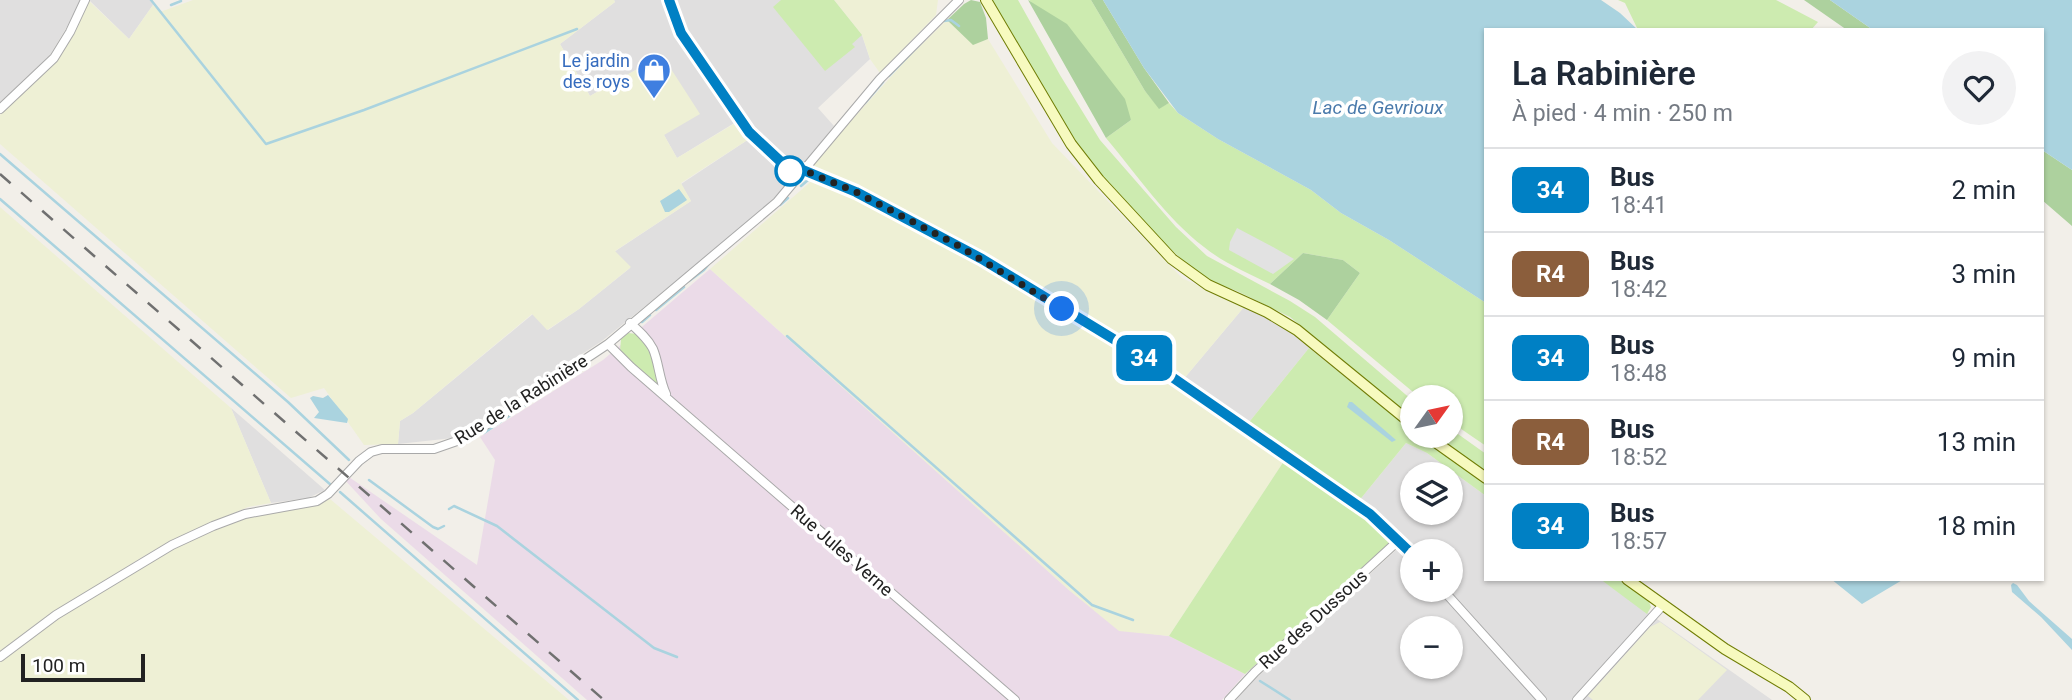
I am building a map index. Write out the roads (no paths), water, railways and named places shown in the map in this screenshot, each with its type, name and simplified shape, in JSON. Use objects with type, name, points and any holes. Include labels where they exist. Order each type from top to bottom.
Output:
[{"type":"street","points":[[0,109],[54,58],[85,0]]},
{"type":"street","points":[[669,0],[681,33],[749,132],[800,173],[856,192],[974,254],[1143,357],[1370,514],[1399,540]]},
{"type":"street","name":"Rue de la Rabinière","points":[[0,657],[57,615],[172,545],[213,526],[253,512],[317,500],[328,494],[371,452],[382,449],[434,449],[457,441],[491,422],[608,344],[777,202],[880,79],[960,0]]},
{"type":"street","points":[[986,0],[1071,144],[1099,180],[1172,259],[1208,285],[1288,324],[1400,414]]},
{"type":"street","name":"Rue Jules Verne","points":[[630,323],[654,352],[660,379],[670,399]]},
{"type":"street","name":"Rue Jules Verne","points":[[608,344],[1015,700]]},
{"type":"street","points":[[1444,448],[1484,477]]},
{"type":"street","name":"Rue des Dussous","points":[[1229,700],[1255,672],[1399,540]]},
{"type":"street","points":[[1640,583],[1662,605],[1805,700]]},
{"type":"street","points":[[1454,602],[1542,700]]},
{"type":"street","points":[[1577,700],[1662,605]]},
{"type":"water","name":"Lac de Gevrioux","points":[[1103,0],[1601,0],[1636,28],[1484,28],[1484,302],[1389,240],[1341,213],[1311,190],[1218,139],[1178,113],[1144,68]]},
{"type":"water","points":[[1830,0],[2072,0],[2072,170],[2044,151],[2044,28],[1870,28]]},
{"type":"water","points":[[679,189],[687,200],[665,212],[660,201]]},
{"type":"water","points":[[328,395],[348,419],[347,423],[314,418],[319,412],[310,398],[323,398]]},
{"type":"water","points":[[1349,402],[1396,440],[1392,442],[1347,407]]},
{"type":"water","points":[[1833,581],[1901,581],[1862,604]]},
{"type":"water","points":[[2013,583],[2072,639],[2072,650],[2041,617],[2012,592]]},
{"type":"waterway","points":[[151,0],[266,144],[577,29]]},
{"type":"waterway","points":[[171,5],[181,1]]},
{"type":"waterway","points":[[944,21],[951,20],[959,26]]},
{"type":"waterway","points":[[889,76],[924,40]]},
{"type":"waterway","points":[[865,103],[883,82]]},
{"type":"waterway","points":[[0,154],[288,402],[349,460]]},
{"type":"waterway","points":[[801,186],[808,180]]},
{"type":"waterway","points":[[856,188],[885,201]]},
{"type":"waterway","points":[[780,205],[788,198]]},
{"type":"waterway","points":[[0,199],[331,485]]},
{"type":"waterway","points":[[980,252],[994,259]]},
{"type":"waterway","points":[[999,263],[1023,277]]},
{"type":"waterway","points":[[689,281],[708,265]]},
{"type":"waterway","points":[[1032,283],[1054,298]]},
{"type":"waterway","points":[[656,310],[684,287]]},
{"type":"waterway","points":[[1063,303],[1088,318]]},
{"type":"waterway","points":[[642,322],[650,315]]},
{"type":"waterway","points":[[1098,324],[1124,338]]},
{"type":"waterway","points":[[787,336],[1092,605],[1133,620]]},
{"type":"waterway","points":[[484,433],[585,365]]},
{"type":"waterway","points":[[1246,422],[1270,439]]},
{"type":"waterway","points":[[1276,443],[1300,459]]},
{"type":"waterway","points":[[369,480],[433,527],[438,529],[444,526]]},
{"type":"waterway","points":[[340,492],[578,700]]},
{"type":"waterway","points":[[449,509],[454,506],[497,526],[654,648],[677,657]]},
{"type":"waterway","points":[[1260,681],[1290,700]]},
{"type":"railway","points":[[0,174],[604,700]]},
{"type":"place","name":"Le jardin des roys","points":[[654,100]]}]
